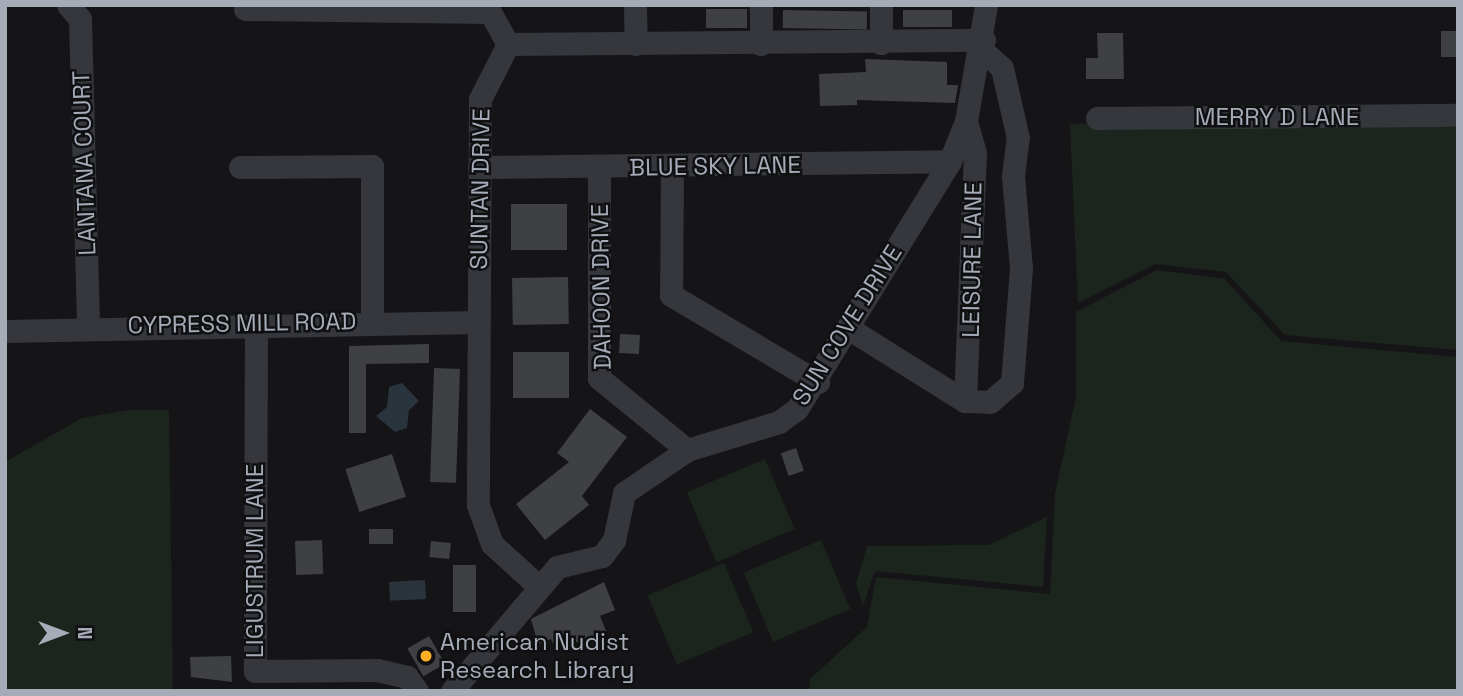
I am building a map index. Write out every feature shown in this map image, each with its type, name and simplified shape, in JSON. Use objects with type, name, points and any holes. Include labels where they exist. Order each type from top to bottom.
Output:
[{"type":"street","name":"LANTANA COURT","points":[[68,5],[80,19],[88,325]]},
{"type":"street","points":[[635,5],[636,44]]},
{"type":"street","points":[[761,5],[761,44]]},
{"type":"street","points":[[881,5],[881,43]]},
{"type":"street","name":"SUN COVE DRIVE","points":[[452,691],[537,585],[557,567],[602,556],[614,540],[624,492],[687,450],[779,422],[817,382],[950,161],[966,121],[982,44],[986,5]]},
{"type":"street","name":"SUN COVE DRIVE","points":[[982,44],[1003,5]]},
{"type":"street","points":[[245,9],[491,12],[508,44],[982,44],[1002,68],[1018,138],[1013,176],[1021,268],[1012,383],[990,402],[965,401],[848,328]]},
{"type":"street","name":"SUNTAN DRIVE","points":[[508,44],[480,99],[478,505],[492,544],[537,585]]},
{"type":"street","name":"MERRY D LANE","points":[[1097,118],[1458,115]]},
{"type":"street","name":"LEISURE LANE","points":[[965,401],[975,153],[966,121]]},
{"type":"street","name":"BLUE SKY LANE","points":[[479,167],[672,167],[950,161]]},
{"type":"street","points":[[240,167],[372,166],[372,322]]},
{"type":"street","name":"DAHOON DRIVE","points":[[599,167],[599,378],[687,450]]},
{"type":"street","points":[[672,167],[671,295],[817,382]]},
{"type":"street","name":"CYPRESS MILL ROAD","points":[[5,331],[88,325],[478,322]]},
{"type":"street","name":"LIGUSTRUM LANE","points":[[256,324],[255,671],[377,670],[407,677],[417,691]]},
{"type":"shaded area","points":[[1458,123],[1458,350],[1285,335],[1226,272],[1155,264],[1078,303],[1070,124]]},
{"type":"shaded area","points":[[1157,270],[1225,279],[1281,341],[1458,357],[1458,691],[809,691],[810,679],[867,627],[876,577],[1050,594],[1055,494],[1076,397],[1076,312]]},
{"type":"shaded area","points":[[402,383],[419,401],[409,410],[407,428],[395,432],[376,416],[387,407],[389,387]]},
{"type":"shaded area","points":[[130,410],[169,410],[173,691],[5,691],[5,462],[82,418]]},
{"type":"shaded area","points":[[765,459],[795,529],[716,562],[687,492]]},
{"type":"shaded area","points":[[1047,517],[1043,587],[875,571],[863,606],[856,584],[867,546],[989,545]]},
{"type":"shaded area","points":[[821,540],[850,609],[773,642],[744,573]]},
{"type":"shaded area","points":[[724,563],[753,632],[677,664],[648,595]]},
{"type":"shaded area","points":[[425,580],[426,599],[390,601],[389,582]]},
{"type":"building","points":[[706,9],[747,9],[747,28],[706,28]]},
{"type":"building","points":[[783,10],[867,11],[867,29],[783,28]]},
{"type":"building","points":[[903,10],[952,10],[952,27],[903,27]]},
{"type":"building","points":[[1441,31],[1458,31],[1458,57],[1441,57]]},
{"type":"building","points":[[1097,33],[1123,33],[1124,79],[1086,79],[1086,58],[1098,58]]},
{"type":"building","points":[[865,59],[947,62],[947,85],[958,85],[955,103],[857,100],[857,105],[820,106],[819,74],[866,72]]},
{"type":"building","points":[[511,204],[567,204],[567,250],[511,250]]},
{"type":"building","points":[[568,277],[569,324],[513,325],[512,278]]},
{"type":"building","points":[[620,334],[640,335],[639,354],[619,353]]},
{"type":"building","points":[[429,344],[429,363],[366,364],[366,433],[349,433],[349,346]]},
{"type":"building","points":[[513,352],[569,352],[569,398],[513,398]]},
{"type":"building","points":[[434,368],[460,369],[456,483],[430,482]]},
{"type":"building","points":[[590,409],[627,437],[582,496],[589,505],[545,540],[516,504],[569,462],[557,453]]},
{"type":"building","points":[[796,448],[804,471],[789,476],[781,453]]},
{"type":"building","points":[[392,454],[406,497],[359,512],[345,469]]},
{"type":"building","points":[[369,529],[393,529],[393,544],[369,544]]},
{"type":"building","points":[[322,540],[323,574],[296,575],[295,541]]},
{"type":"building","points":[[431,541],[451,543],[449,559],[429,557]]},
{"type":"building","points":[[453,565],[476,565],[476,612],[453,612]]},
{"type":"building","points":[[604,582],[615,610],[600,616],[606,631],[556,650],[551,639],[538,644],[531,619]]},
{"type":"building","points":[[429,636],[445,664],[423,676],[407,648]]},
{"type":"building","points":[[231,656],[232,682],[191,677],[190,657]]},
{"type":"place","name":"American Nudist Research Library","points":[[426,656]]}]
